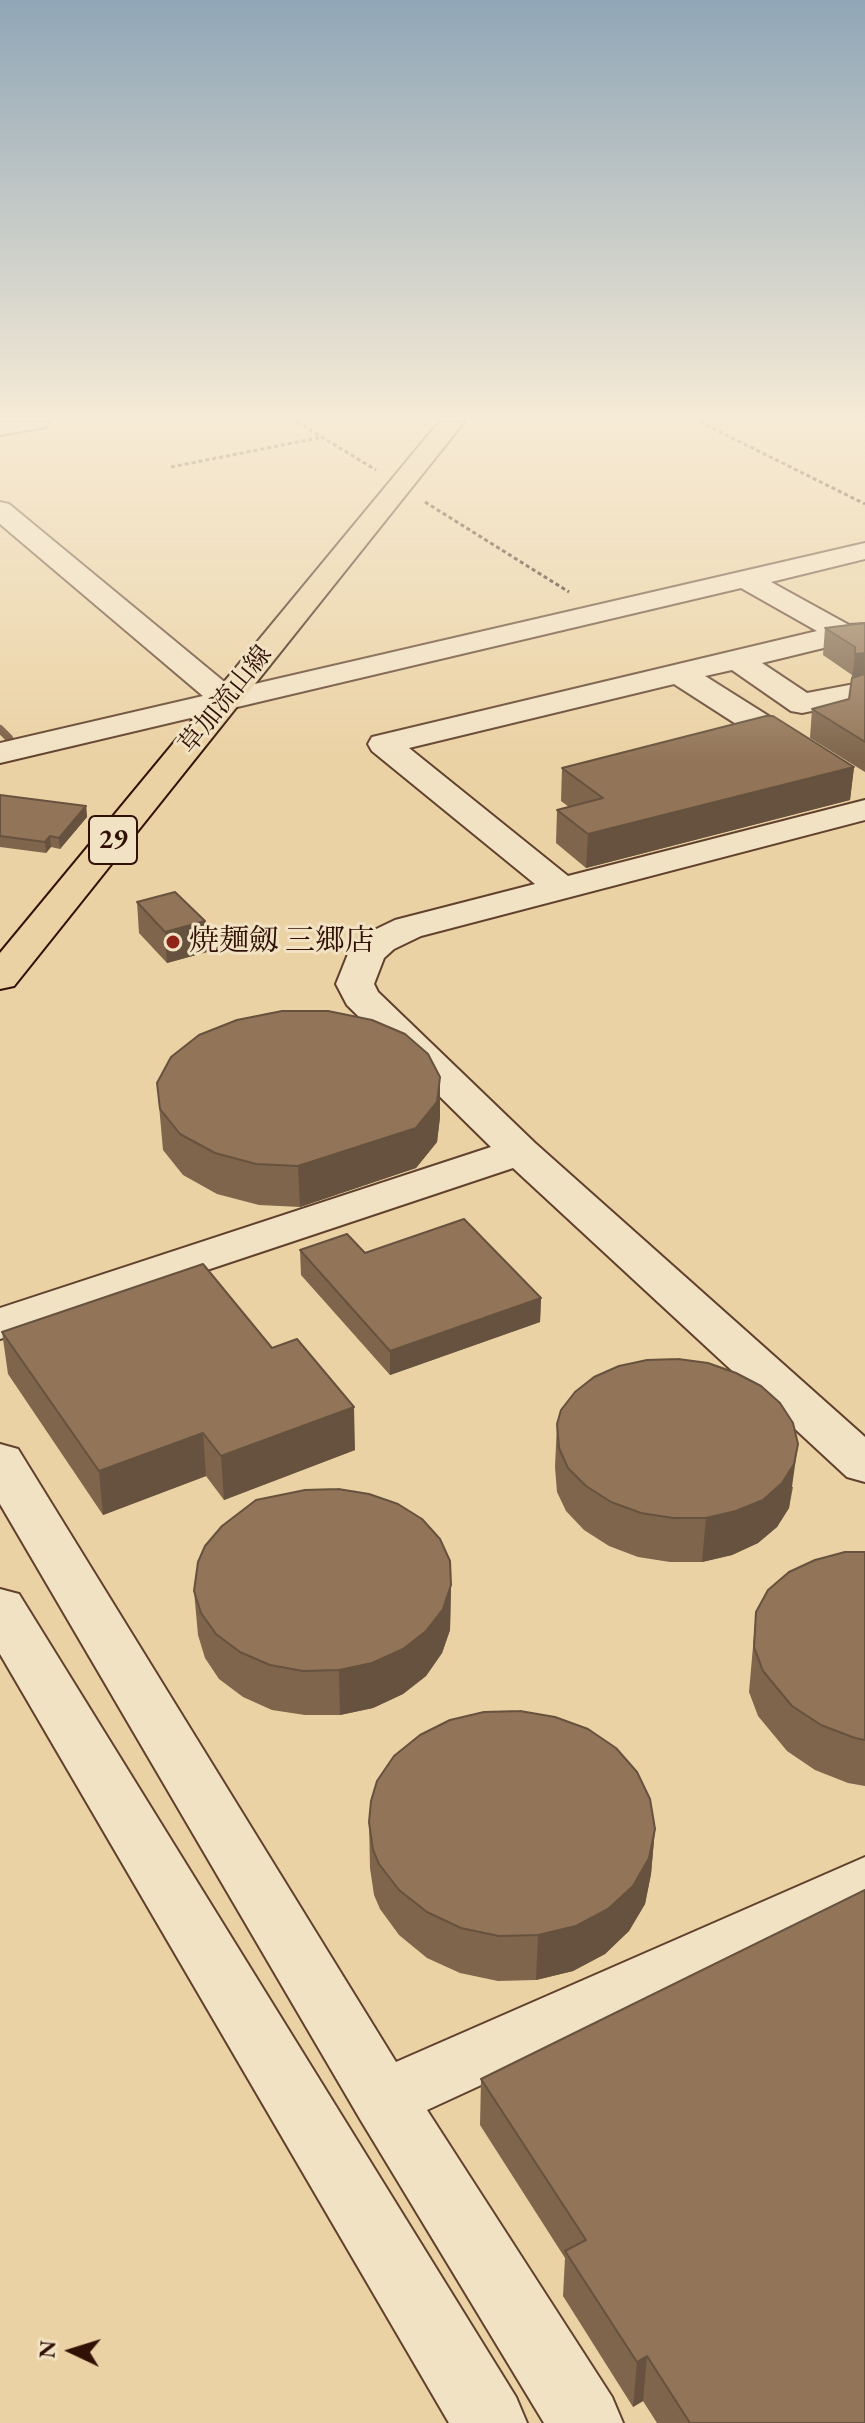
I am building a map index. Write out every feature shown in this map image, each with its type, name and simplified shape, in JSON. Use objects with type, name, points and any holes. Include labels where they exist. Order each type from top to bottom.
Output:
[{"type":"main road","name":"草加流山線","points":[[0,978],[360,535]]},
{"type":"street","points":[[30,535],[225,700]]},
{"type":"street","points":[[0,753],[865,551]]},
{"type":"street","points":[[747,580],[855,633]]},
{"type":"street","points":[[561,888],[384,744],[855,633]]},
{"type":"street","points":[[736,659],[802,704]]},
{"type":"street","points":[[678,673],[852,787]]},
{"type":"street","points":[[748,717],[865,691]]},
{"type":"street","points":[[852,787],[561,888],[408,928],[381,941],[367,954],[355,984],[361,997],[520,1152],[865,1465]]},
{"type":"street","points":[[0,1324],[520,1152]]},
{"type":"street","points":[[0,1461],[383,2099],[586,2423]]},
{"type":"street","points":[[0,1608],[490,2423]]},
{"type":"street","points":[[383,2099],[865,1881]]},
{"type":"path","points":[[478,535],[602,613]]},
{"type":"building","points":[[865,623],[865,653],[855,654],[855,647],[825,628]]},
{"type":"building","points":[[865,674],[865,742],[812,709],[849,699],[852,678]]},
{"type":"building","points":[[773,716],[854,767],[588,834],[557,810],[603,798],[562,768]]},
{"type":"building","points":[[0,795],[86,806],[59,838],[50,836],[45,842],[0,836]]},
{"type":"building","points":[[175,892],[205,921],[165,932],[137,902]]},
{"type":"building","points":[[282,1011],[328,1011],[372,1020],[405,1034],[428,1054],[440,1077],[437,1102],[416,1128],[298,1166],[256,1164],[215,1153],[180,1134],[160,1109],[157,1083],[171,1057],[199,1035],[237,1020]]},
{"type":"building","points":[[464,1219],[541,1298],[390,1351],[300,1250],[347,1234],[365,1253]]},
{"type":"building","points":[[203,1264],[272,1348],[297,1339],[354,1407],[221,1456],[203,1433],[99,1471],[2,1332]]},
{"type":"building","points":[[678,1359],[708,1363],[761,1386],[780,1403],[793,1423],[798,1444],[794,1464],[782,1483],[763,1500],[706,1518],[673,1518],[641,1513],[611,1502],[586,1486],[568,1468],[559,1448],[557,1424],[561,1410],[575,1392],[594,1377],[619,1366],[647,1360]]},
{"type":"building","points":[[338,1489],[369,1494],[398,1504],[422,1519],[440,1539],[450,1561],[451,1585],[443,1609],[426,1631],[403,1649],[372,1663],[339,1670],[303,1671],[270,1665],[240,1652],[216,1634],[201,1613],[194,1591],[198,1562],[205,1546],[222,1526],[256,1500],[305,1490]]},
{"type":"building","points":[[845,1552],[865,1552],[865,1740],[821,1725],[792,1706],[763,1671],[754,1647],[756,1612],[768,1590],[789,1572],[815,1560]]},
{"type":"building","points":[[520,1711],[555,1717],[588,1729],[616,1748],[637,1772],[650,1799],[655,1829],[649,1858],[633,1886],[608,1909],[576,1926],[538,1935],[499,1936],[461,1928],[427,1912],[399,1890],[379,1864],[373,1850],[369,1822],[377,1781],[394,1756],[420,1735],[450,1720],[484,1712]]},
{"type":"building","points":[[865,1890],[865,2423],[690,2423],[647,2356],[637,2362],[565,2251],[586,2240],[481,2079]]},
{"type":"waterway","points":[[0,729],[9,738]]},
{"type":"place","name":"焼麺劔 三郷店","points":[[173,942]]}]
